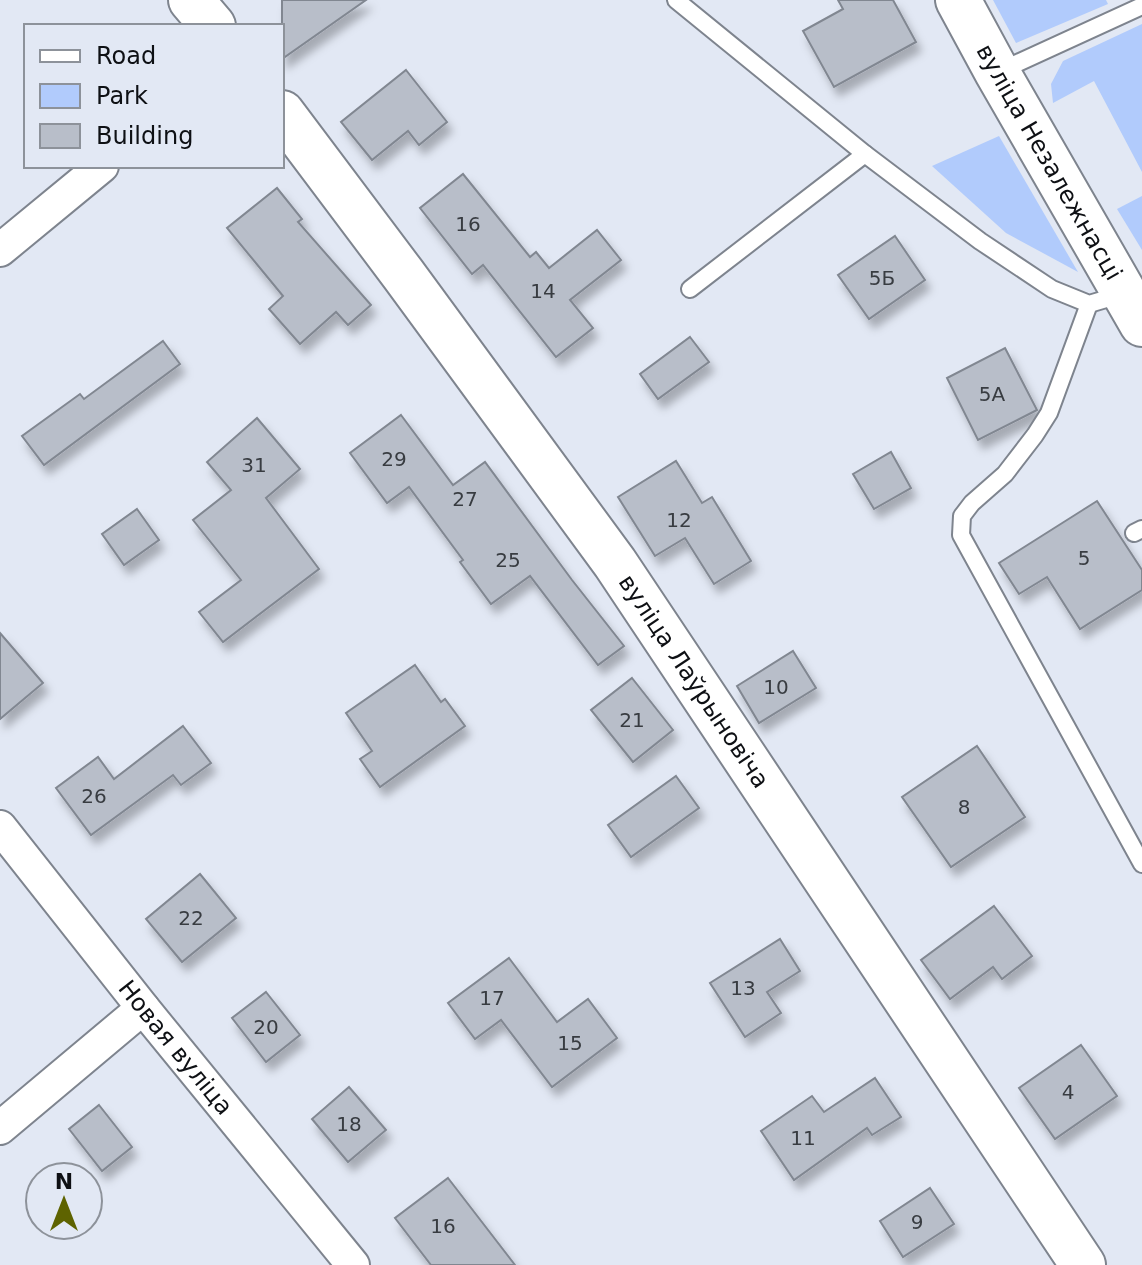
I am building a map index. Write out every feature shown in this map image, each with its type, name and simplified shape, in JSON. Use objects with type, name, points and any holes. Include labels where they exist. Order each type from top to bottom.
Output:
[{"type":"main road","points":[[191,0],[211,24]]},
{"type":"main road","name":"вуліца Незалежнасці","points":[[958,0],[1124,302]]},
{"type":"main road","name":"вуліца Лаўрыновіча","points":[[284,116],[615,563],[1083,1265]]},
{"type":"street","points":[[0,250],[100,168]]},
{"type":"street","name":"Новая вуліца","points":[[0,827],[353,1265]]},
{"type":"street","points":[[0,1128],[143,1008]]},
{"type":"lane","points":[[676,0],[865,154],[980,241],[1052,289],[1124,302],[1035,435],[1005,474],[962,516],[961,535],[1142,864]]},
{"type":"lane","points":[[997,72],[1142,6]]},
{"type":"lane","points":[[690,289],[865,154]]},
{"type":"green space","points":[[993,0],[1106,0],[1108,4],[1016,43]]},
{"type":"green space","points":[[1142,24],[1142,172],[1094,81],[1053,103],[1051,84],[1063,61]]},
{"type":"green space","points":[[999,136],[1078,272],[1006,233],[932,166]]},
{"type":"green space","points":[[1142,196],[1142,250],[1117,209]]},
{"type":"building","points":[[282,0],[366,0],[284,58]]},
{"type":"building","points":[[838,0],[893,0],[916,42],[834,87],[803,31],[843,9]]},
{"type":"building","points":[[406,70],[447,122],[419,145],[408,131],[372,160],[341,122]]},
{"type":"building","points":[[463,174],[530,257],[536,252],[549,268],[597,230],[621,260],[570,300],[593,328],[556,357],[483,265],[472,274],[420,208]]},
{"type":"building","points":[[277,188],[302,219],[298,222],[371,305],[348,325],[336,312],[300,344],[269,309],[283,296],[227,228]]},
{"type":"building","points":[[895,236],[925,280],[869,319],[838,275]]},
{"type":"building","points":[[690,337],[709,362],[658,399],[640,374]]},
{"type":"building","points":[[163,341],[180,364],[44,465],[22,436],[80,394],[84,399]]},
{"type":"building","points":[[1005,348],[1037,410],[978,440],[947,378]]},
{"type":"building","points":[[401,415],[453,485],[485,462],[624,646],[598,665],[530,576],[491,604],[409,487],[387,503],[350,453]]},
{"type":"building","points":[[257,418],[300,469],[266,498],[319,569],[223,642],[199,612],[241,580],[193,520],[231,490],[207,462]]},
{"type":"building","points":[[891,452],[911,488],[874,509],[853,474]]},
{"type":"building","points":[[676,461],[702,503],[712,497],[751,561],[714,584],[685,538],[655,556],[618,497]]},
{"type":"building","points":[[1097,501],[1142,570],[1142,590],[1080,629],[1047,577],[1019,594],[999,563]]},
{"type":"building","points":[[137,509],[159,540],[124,565],[102,534]]},
{"type":"building","points":[[0,633],[43,683],[0,719]]},
{"type":"building","points":[[793,651],[816,688],[759,723],[737,686]]},
{"type":"building","points":[[415,665],[441,702],[445,699],[465,726],[380,787],[360,759],[372,751],[346,713]]},
{"type":"building","points":[[632,678],[673,730],[633,762],[591,710]]},
{"type":"building","points":[[183,726],[211,763],[181,785],[173,775],[91,835],[56,788],[98,757],[114,779]]},
{"type":"building","points":[[977,746],[1025,817],[951,867],[902,797]]},
{"type":"building","points":[[676,776],[699,808],[631,857],[608,825]]},
{"type":"building","points":[[200,874],[236,918],[182,962],[146,919]]},
{"type":"building","points":[[994,906],[1032,956],[1002,979],[993,967],[950,999],[921,960]]},
{"type":"building","points":[[780,939],[800,971],[767,992],[781,1013],[745,1037],[710,983]]},
{"type":"building","points":[[509,958],[557,1022],[588,999],[617,1038],[552,1087],[501,1020],[475,1039],[448,1003]]},
{"type":"building","points":[[266,992],[300,1035],[266,1062],[232,1018]]},
{"type":"building","points":[[1081,1045],[1117,1096],[1055,1139],[1019,1088]]},
{"type":"building","points":[[875,1078],[901,1117],[872,1135],[867,1128],[794,1180],[761,1131],[812,1096],[824,1112]]},
{"type":"building","points":[[349,1087],[386,1130],[348,1162],[312,1119]]},
{"type":"building","points":[[99,1105],[132,1147],[104,1169],[104,1161],[94,1161],[69,1129]]},
{"type":"building","points":[[448,1178],[515,1265],[431,1265],[395,1218]]},
{"type":"building","points":[[930,1188],[954,1224],[903,1257],[880,1221]]}]
